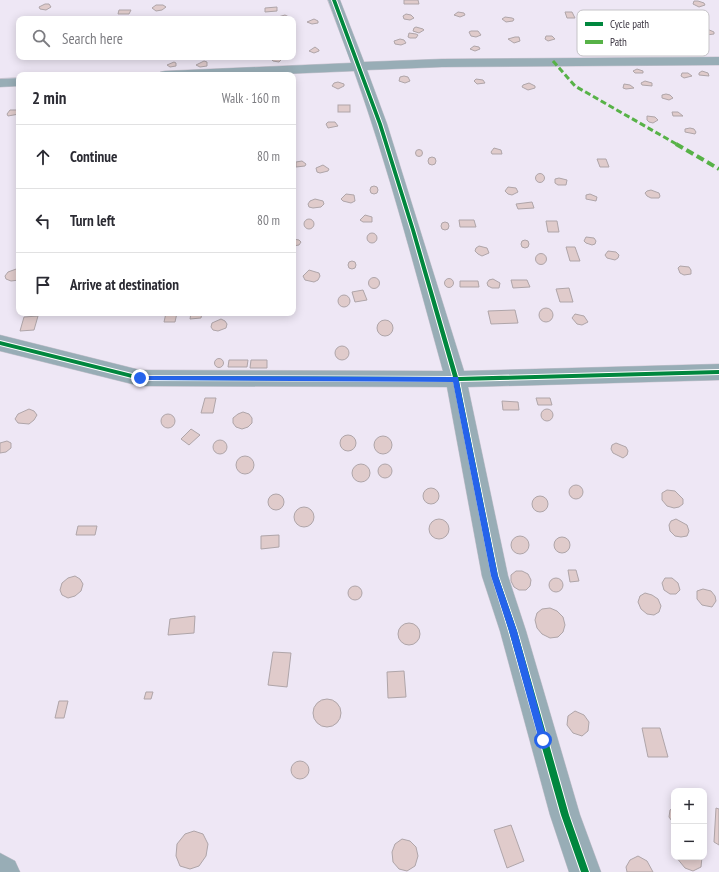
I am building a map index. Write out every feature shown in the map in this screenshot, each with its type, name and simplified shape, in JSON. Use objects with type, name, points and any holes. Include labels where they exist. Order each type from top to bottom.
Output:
[{"type":"street","points":[[334,0],[359,66],[413,230],[456,379],[495,576],[513,631],[565,815],[585,872]]},
{"type":"street","points":[[230,72],[359,66],[553,61],[719,60]]},
{"type":"street","points":[[0,83],[16,82]]},
{"type":"street","points":[[0,343],[140,378],[456,379],[719,372]]},
{"type":"street","points":[[0,870],[4,872]]},
{"type":"building","points":[[404,0],[418,0],[419,4],[404,4]]},
{"type":"building","points":[[694,1],[704,3],[705,5],[699,7],[693,4]]},
{"type":"building","points":[[49,4],[51,7],[46,10],[40,9],[39,7]]},
{"type":"building","points":[[156,5],[163,5],[166,7],[162,10],[156,11],[152,8]]},
{"type":"building","points":[[277,7],[277,11],[265,12],[265,8]]},
{"type":"building","points":[[119,10],[131,10],[129,14],[118,14]]},
{"type":"building","points":[[458,12],[464,13],[465,15],[460,17],[454,15]]},
{"type":"building","points":[[565,12],[572,12],[575,18],[567,18]]},
{"type":"building","points":[[406,14],[411,15],[414,18],[410,20],[404,19],[403,16]]},
{"type":"building","points":[[505,17],[514,19],[513,21],[506,22],[502,19]]},
{"type":"building","points":[[314,19],[318,21],[318,23],[312,24],[307,22]]},
{"type":"building","points":[[416,27],[424,30],[419,33],[413,31]]},
{"type":"building","points":[[709,30],[714,32],[714,34],[709,35]]},
{"type":"building","points":[[478,31],[481,35],[476,37],[471,36],[469,32]]},
{"type":"building","points":[[409,33],[418,35],[416,38],[410,38],[408,37]]},
{"type":"building","points":[[546,36],[552,36],[555,39],[548,41],[545,39]]},
{"type":"building","points":[[519,37],[520,41],[514,43],[508,39]]},
{"type":"building","points":[[400,39],[404,40],[406,43],[401,45],[395,44],[394,41]]},
{"type":"building","points":[[474,46],[479,47],[480,49],[475,51],[470,49]]},
{"type":"building","points":[[315,47],[319,51],[314,53],[309,51]]},
{"type":"building","points":[[272,60],[281,60],[279,62]]},
{"type":"building","points":[[204,61],[207,62],[207,66],[200,67],[196,65]]},
{"type":"building","points":[[174,62],[176,63],[176,66],[170,67],[167,65]]},
{"type":"building","points":[[637,69],[643,71],[643,73],[635,73],[633,71]]},
{"type":"building","points":[[702,71],[708,73],[709,76],[699,75]]},
{"type":"building","points":[[682,73],[688,73],[692,76],[684,78],[681,76]]},
{"type":"building","points":[[400,77],[408,77],[410,81],[405,83],[399,81]]},
{"type":"building","points":[[476,79],[483,80],[485,83],[477,84],[474,81]]},
{"type":"building","points":[[645,81],[652,83],[652,86],[642,85],[641,83]]},
{"type":"building","points":[[338,82],[344,84],[344,86],[338,89],[332,86],[334,83]]},
{"type":"building","points":[[529,83],[535,86],[535,88],[528,90],[522,87],[523,85]]},
{"type":"building","points":[[624,84],[630,85],[634,88],[623,88]]},
{"type":"building","points":[[666,94],[673,98],[669,100],[662,98],[662,95]]},
{"type":"building","points":[[338,105],[350,105],[350,112],[338,112]]},
{"type":"building","points":[[10,110],[16,110],[16,115],[8,116],[7,114]]},
{"type":"building","points":[[672,112],[678,112],[683,116],[673,116]]},
{"type":"building","points":[[647,116],[655,117],[658,120],[653,123],[649,122],[647,120]]},
{"type":"building","points":[[328,122],[335,122],[338,126],[328,128],[326,124]]},
{"type":"building","points":[[685,129],[694,129],[696,132],[695,134],[685,132]]},
{"type":"building","points":[[494,148],[501,150],[502,154],[492,154],[491,152]]},
{"type":"building","points":[[419,150],[422,153],[419,156],[416,153]]},
{"type":"building","points":[[432,157],[435,158],[435,164],[432,165],[429,164],[428,161],[429,158]]},
{"type":"building","points":[[597,159],[606,159],[609,167],[600,167]]},
{"type":"building","points":[[302,161],[306,164],[305,166],[296,167],[296,162]]},
{"type":"building","points":[[323,165],[329,169],[328,171],[320,173],[317,172],[316,168]]},
{"type":"building","points":[[540,173],[545,178],[540,183],[535,178]]},
{"type":"building","points":[[559,178],[567,180],[566,185],[558,185],[555,183],[555,179]]},
{"type":"building","points":[[372,186],[376,186],[378,190],[376,194],[372,194],[370,192],[370,188]]},
{"type":"building","points":[[508,187],[516,188],[518,192],[512,195],[508,194],[505,191]]},
{"type":"building","points":[[651,190],[659,193],[659,198],[651,198],[647,196],[645,193]]},
{"type":"building","points":[[346,194],[354,195],[355,201],[351,203],[343,201],[341,199]]},
{"type":"building","points":[[590,194],[597,197],[596,201],[586,199],[586,195]]},
{"type":"building","points":[[315,199],[323,201],[324,204],[321,207],[309,207],[308,204],[310,201]]},
{"type":"building","points":[[532,202],[534,208],[518,209],[516,204]]},
{"type":"building","points":[[365,215],[372,217],[372,222],[363,222],[360,220]]},
{"type":"building","points":[[307,219],[311,219],[314,224],[311,229],[307,229],[304,226],[304,222]]},
{"type":"building","points":[[459,220],[474,220],[476,227],[460,227]]},
{"type":"building","points":[[546,221],[557,221],[559,232],[548,232]]},
{"type":"building","points":[[443,222],[447,222],[449,226],[447,230],[443,230],[441,228],[441,224]]},
{"type":"building","points":[[372,233],[377,238],[372,243],[367,238]]},
{"type":"building","points":[[586,237],[594,238],[596,241],[595,244],[592,245],[586,243],[584,241]]},
{"type":"building","points":[[296,240],[301,242],[299,245],[296,246]]},
{"type":"building","points":[[523,240],[527,240],[529,244],[527,248],[523,248],[521,246],[521,242]]},
{"type":"building","points":[[479,246],[487,248],[489,253],[482,256],[478,254],[475,251]]},
{"type":"building","points":[[566,247],[575,247],[580,261],[570,261]]},
{"type":"building","points":[[608,251],[616,252],[619,255],[618,258],[615,260],[607,258],[605,255]]},
{"type":"building","points":[[539,254],[543,254],[545,255],[545,263],[539,264],[536,261],[536,257]]},
{"type":"building","points":[[350,261],[354,261],[356,265],[354,269],[350,269],[348,267],[348,263]]},
{"type":"building","points":[[680,266],[689,267],[691,274],[684,275],[680,273],[678,268]]},
{"type":"building","points":[[16,269],[16,280],[11,281],[6,279],[5,276],[8,272]]},
{"type":"building","points":[[309,270],[319,273],[320,276],[318,280],[314,282],[305,280],[303,276]]},
{"type":"building","points":[[374,277],[378,279],[380,283],[378,287],[374,289],[370,287],[368,283],[370,279]]},
{"type":"building","points":[[449,278],[454,283],[449,288],[444,283]]},
{"type":"building","points":[[493,279],[500,283],[499,288],[492,288],[488,286],[487,283],[489,280]]},
{"type":"building","points":[[511,280],[527,280],[530,287],[513,288]]},
{"type":"building","points":[[460,281],[478,281],[479,287],[460,287]]},
{"type":"building","points":[[569,288],[573,302],[560,302],[556,289]]},
{"type":"building","points":[[363,290],[367,300],[355,302],[352,292]]},
{"type":"building","points":[[342,295],[346,295],[350,301],[346,307],[342,307],[338,303],[338,299]]},
{"type":"building","points":[[546,308],[551,310],[553,315],[551,320],[546,322],[541,320],[539,315],[541,310]]},
{"type":"building","points":[[515,310],[518,323],[491,324],[488,311]]},
{"type":"building","points":[[575,314],[584,316],[588,322],[582,325],[577,324],[572,318]]},
{"type":"building","points":[[38,316],[34,330],[20,331],[24,317]]},
{"type":"building","points":[[165,316],[176,316],[175,322],[164,322]]},
{"type":"building","points":[[190,316],[201,316],[201,318],[190,319]]},
{"type":"building","points":[[221,319],[227,324],[226,328],[218,331],[213,330],[211,327],[212,323]]},
{"type":"building","points":[[385,320],[391,322],[393,328],[391,334],[385,336],[379,334],[377,328],[379,322]]},
{"type":"building","points":[[339,346],[345,346],[349,350],[349,356],[345,360],[339,360],[335,356],[335,350]]},
{"type":"building","points":[[219,358],[224,363],[219,368],[214,363]]},
{"type":"building","points":[[229,360],[248,360],[247,367],[228,367]]},
{"type":"building","points":[[251,360],[267,360],[267,368],[250,368]]},
{"type":"building","points":[[205,398],[216,398],[213,413],[201,413]]},
{"type":"building","points":[[536,398],[550,398],[552,405],[538,405]]},
{"type":"building","points":[[502,401],[518,402],[519,410],[503,410]]},
{"type":"building","points":[[29,409],[34,411],[37,415],[34,420],[29,424],[18,423],[15,419],[18,414]]},
{"type":"building","points":[[545,409],[549,409],[553,415],[549,421],[545,421],[541,417],[541,413]]},
{"type":"building","points":[[243,412],[249,414],[252,418],[252,423],[248,427],[242,429],[236,427],[233,423],[233,418]]},
{"type":"building","points":[[165,414],[171,414],[175,418],[175,424],[171,428],[165,428],[161,424],[161,418]]},
{"type":"building","points":[[191,429],[200,435],[189,445],[181,439]]},
{"type":"building","points":[[345,435],[351,435],[356,440],[354,449],[351,451],[345,451],[340,446],[340,440]]},
{"type":"building","points":[[383,436],[389,439],[392,445],[389,451],[383,454],[377,451],[374,445],[377,439]]},
{"type":"building","points":[[220,440],[225,442],[227,447],[225,452],[220,454],[215,452],[213,447],[215,442]]},
{"type":"building","points":[[7,441],[11,443],[11,448],[6,452],[0,453],[0,443]]},
{"type":"building","points":[[616,443],[626,447],[628,451],[627,455],[623,458],[613,453],[611,449],[612,445]]},
{"type":"building","points":[[241,456],[249,456],[254,461],[252,472],[249,474],[241,474],[236,469],[236,461]]},
{"type":"building","points":[[361,464],[367,467],[370,473],[367,479],[361,482],[355,479],[352,473],[355,467]]},
{"type":"building","points":[[382,464],[388,464],[392,468],[392,474],[388,478],[382,478],[378,474],[378,468]]},
{"type":"building","points":[[573,485],[579,485],[583,489],[583,495],[579,499],[573,499],[569,495],[569,489]]},
{"type":"building","points":[[431,488],[438,493],[439,496],[434,503],[431,504],[424,499],[423,496],[428,489]]},
{"type":"building","points":[[667,490],[675,491],[683,499],[683,504],[674,508],[667,506],[662,500],[662,493]]},
{"type":"building","points":[[276,494],[283,499],[284,502],[279,509],[276,510],[269,505],[268,502],[273,495]]},
{"type":"building","points":[[540,496],[546,498],[548,504],[546,510],[540,512],[534,510],[532,504],[534,498]]},
{"type":"building","points":[[304,507],[311,510],[314,517],[311,524],[304,527],[297,524],[294,517],[297,510]]},
{"type":"building","points":[[439,519],[446,522],[449,529],[446,536],[439,539],[432,536],[429,529],[432,522]]},
{"type":"building","points":[[676,519],[687,525],[689,531],[687,536],[675,536],[670,531],[669,525],[671,521]]},
{"type":"building","points":[[78,526],[97,526],[95,535],[76,535]]},
{"type":"building","points":[[279,535],[279,547],[261,549],[261,536]]},
{"type":"building","points":[[520,536],[526,539],[529,545],[526,551],[520,554],[514,551],[511,545],[514,539]]},
{"type":"building","points":[[562,537],[569,542],[570,545],[565,552],[562,553],[555,548],[554,545],[559,538]]},
{"type":"building","points":[[568,570],[576,570],[579,581],[570,582]]},
{"type":"building","points":[[516,571],[522,571],[528,574],[531,580],[530,586],[526,590],[519,590],[514,587],[511,581],[511,575]]},
{"type":"building","points":[[75,576],[80,579],[83,584],[81,591],[75,596],[68,598],[62,595],[60,590],[62,583],[68,578]]},
{"type":"building","points":[[553,578],[559,578],[563,582],[563,588],[559,592],[553,592],[549,588],[549,582]]},
{"type":"building","points":[[665,578],[672,578],[678,583],[680,590],[676,594],[670,594],[664,590],[662,583]]},
{"type":"building","points":[[352,586],[358,586],[362,590],[362,596],[358,600],[352,600],[348,596],[348,590]]},
{"type":"building","points":[[703,589],[711,591],[715,596],[716,601],[712,607],[702,605],[697,599],[697,591]]},
{"type":"building","points":[[645,593],[658,599],[661,606],[659,612],[654,615],[647,614],[641,609],[638,602],[640,596]]},
{"type":"building","points":[[550,608],[557,611],[563,617],[565,625],[563,632],[558,637],[550,638],[542,634],[537,628],[535,620],[537,613],[542,609]]},
{"type":"building","points":[[195,616],[194,633],[168,635],[170,619]]},
{"type":"building","points":[[409,623],[417,626],[420,634],[417,642],[409,645],[401,642],[398,634],[401,626]]},
{"type":"building","points":[[273,652],[291,653],[287,687],[268,685]]},
{"type":"building","points":[[404,671],[406,697],[388,698],[387,672]]},
{"type":"building","points":[[146,692],[153,692],[151,699],[144,699]]},
{"type":"building","points":[[327,699],[333,700],[337,703],[340,707],[340,719],[337,723],[333,726],[327,727],[321,726],[317,723],[314,719],[313,713],[314,707],[317,703],[321,700]]},
{"type":"building","points":[[59,701],[68,701],[64,718],[55,718]]},
{"type":"building","points":[[575,711],[584,715],[589,722],[588,731],[582,736],[573,733],[567,725],[568,716]]},
{"type":"building","points":[[642,728],[660,728],[668,757],[648,757]]},
{"type":"building","points":[[296,761],[304,761],[309,766],[307,777],[304,779],[296,779],[291,774],[291,766]]},
{"type":"building","points":[[716,808],[719,809],[719,845],[714,842]]},
{"type":"building","points":[[671,809],[671,820],[669,817]]},
{"type":"building","points":[[511,825],[524,861],[507,868],[494,830]]},
{"type":"building","points":[[194,831],[203,834],[208,844],[206,856],[199,866],[190,869],[180,866],[176,856],[177,844],[185,834]]},
{"type":"building","points":[[402,839],[410,841],[416,847],[418,856],[415,866],[407,871],[399,869],[393,862],[392,852],[395,844]]},
{"type":"building","points":[[638,856],[647,861],[653,872],[627,872],[626,867],[630,860]]},
{"type":"building","points":[[678,860],[702,860],[701,867],[693,871],[685,868]]},
{"type":"marked path","points":[[553,61],[575,86],[719,169]]},
{"type":"cycle path","points":[[334,0],[380,124],[413,230],[456,379],[495,576],[513,631],[565,815],[585,872]]},
{"type":"cycle path","points":[[0,343],[140,378],[456,379],[719,372]]},
{"type":"route","points":[[140,378],[456,379],[495,576],[513,631],[543,740]]}]
